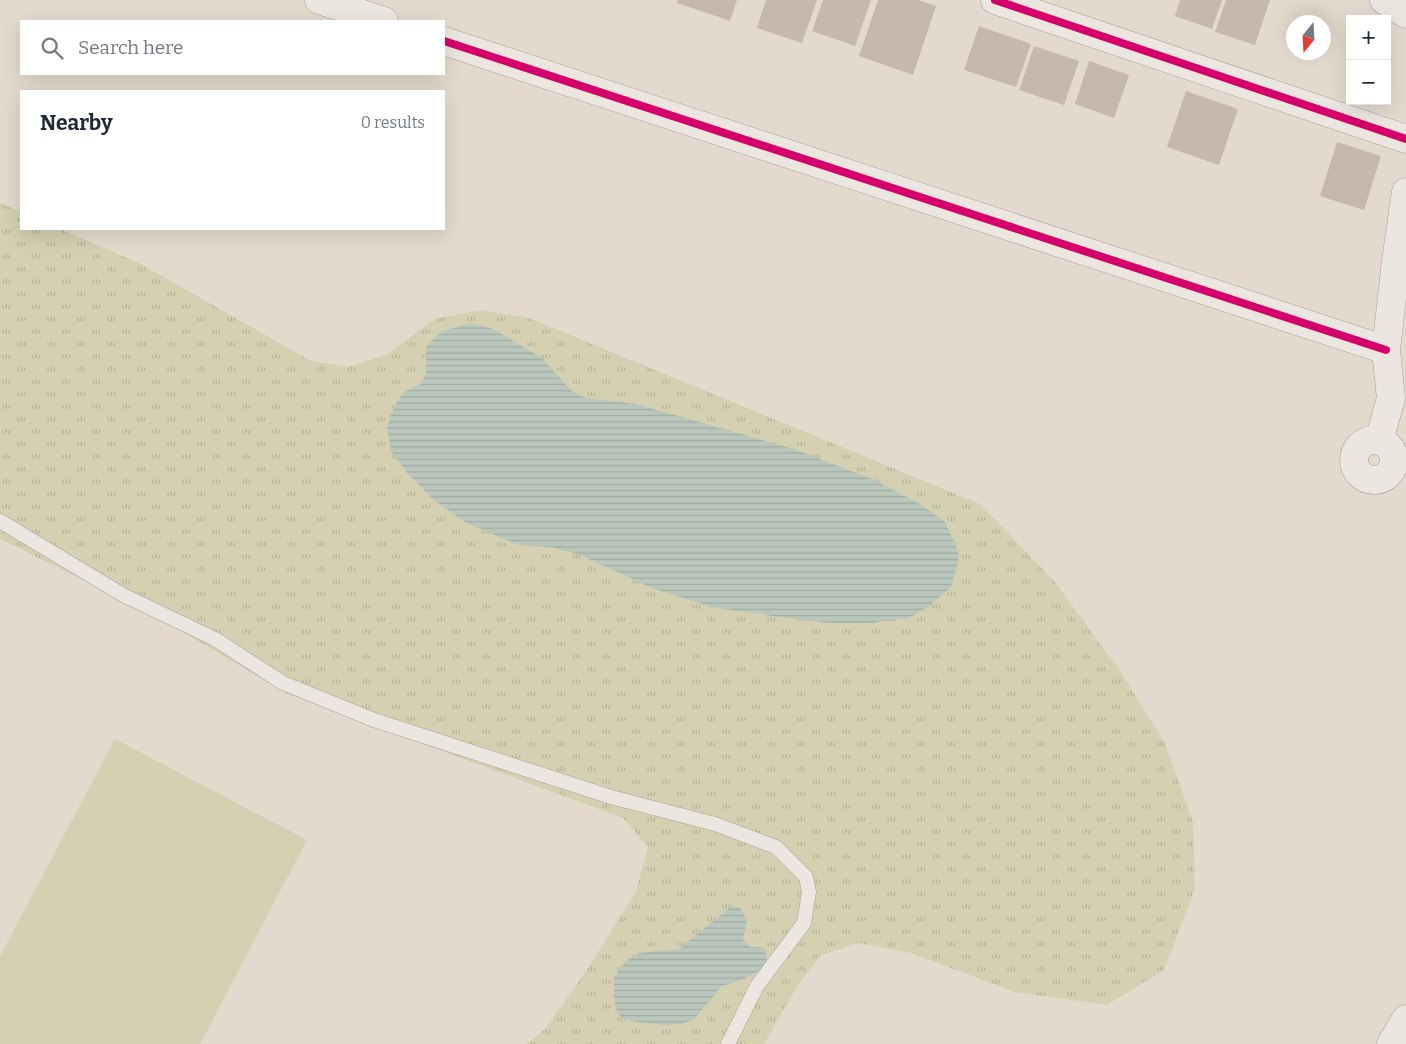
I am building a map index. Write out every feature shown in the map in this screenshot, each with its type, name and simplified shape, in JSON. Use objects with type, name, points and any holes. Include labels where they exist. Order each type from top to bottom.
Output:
[{"type":"street","points":[[319,0],[381,20]]},
{"type":"street","points":[[995,0],[1406,139]]},
{"type":"street","points":[[1384,0],[1406,14]]},
{"type":"street","points":[[445,41],[1386,350]]},
{"type":"street","points":[[1379,441],[1391,398],[1386,350],[1406,192]]},
{"type":"street","points":[[1391,1044],[1406,1019]]},
{"type":"lane","points":[[0,521],[122,595],[215,639],[283,682],[384,723],[611,797],[715,824],[776,847],[806,877],[809,892],[804,923],[757,986],[728,1044]]},
{"type":"green space","points":[[0,203],[20,212],[20,230],[62,230],[141,264],[311,361],[348,367],[386,355],[434,319],[480,310],[529,318],[980,504],[1054,581],[1116,665],[1165,743],[1193,822],[1195,889],[1164,970],[1107,1005],[1015,992],[911,953],[859,943],[821,955],[798,985],[764,1044],[527,1044],[546,1028],[586,971],[636,892],[648,847],[623,818],[288,694],[154,615],[0,539]]},
{"type":"green space","points":[[115,739],[307,840],[200,1044],[0,1044],[0,956]]},
{"type":"shaded area","points":[[471,323],[493,329],[542,358],[572,391],[586,398],[636,404],[794,449],[872,479],[922,505],[945,522],[956,546],[959,557],[951,587],[928,607],[909,618],[869,623],[828,623],[765,615],[712,607],[652,588],[578,554],[549,547],[518,545],[465,522],[434,500],[407,473],[391,451],[387,427],[394,407],[403,393],[420,384],[426,374],[426,347],[442,331]]},
{"type":"shaded area","points":[[732,906],[740,908],[747,920],[743,940],[750,947],[760,947],[766,951],[767,960],[762,969],[744,979],[722,986],[693,1020],[680,1024],[666,1025],[630,1021],[621,1017],[616,1010],[614,977],[626,961],[640,953],[679,949]]},
{"type":"building","points":[[678,0],[737,0],[730,21],[677,3]]},
{"type":"building","points":[[766,0],[817,0],[802,43],[757,28]]},
{"type":"building","points":[[823,0],[871,0],[855,46],[812,31]]},
{"type":"building","points":[[878,0],[918,0],[936,6],[913,75],[859,56]]},
{"type":"building","points":[[1180,0],[1222,0],[1212,29],[1175,16]]},
{"type":"building","points":[[1226,0],[1270,0],[1255,45],[1215,32]]},
{"type":"building","points":[[979,26],[1031,44],[1016,87],[964,70]]},
{"type":"building","points":[[1034,46],[1079,61],[1064,105],[1019,90]]},
{"type":"building","points":[[1089,61],[1129,75],[1114,118],[1075,104]]},
{"type":"building","points":[[1186,91],[1238,109],[1219,165],[1167,147]]},
{"type":"building","points":[[1337,142],[1381,156],[1364,210],[1320,196]]},
{"type":"cycle path","points":[[995,0],[1406,139]]},
{"type":"cycle path","points":[[445,41],[1386,350]]}]
